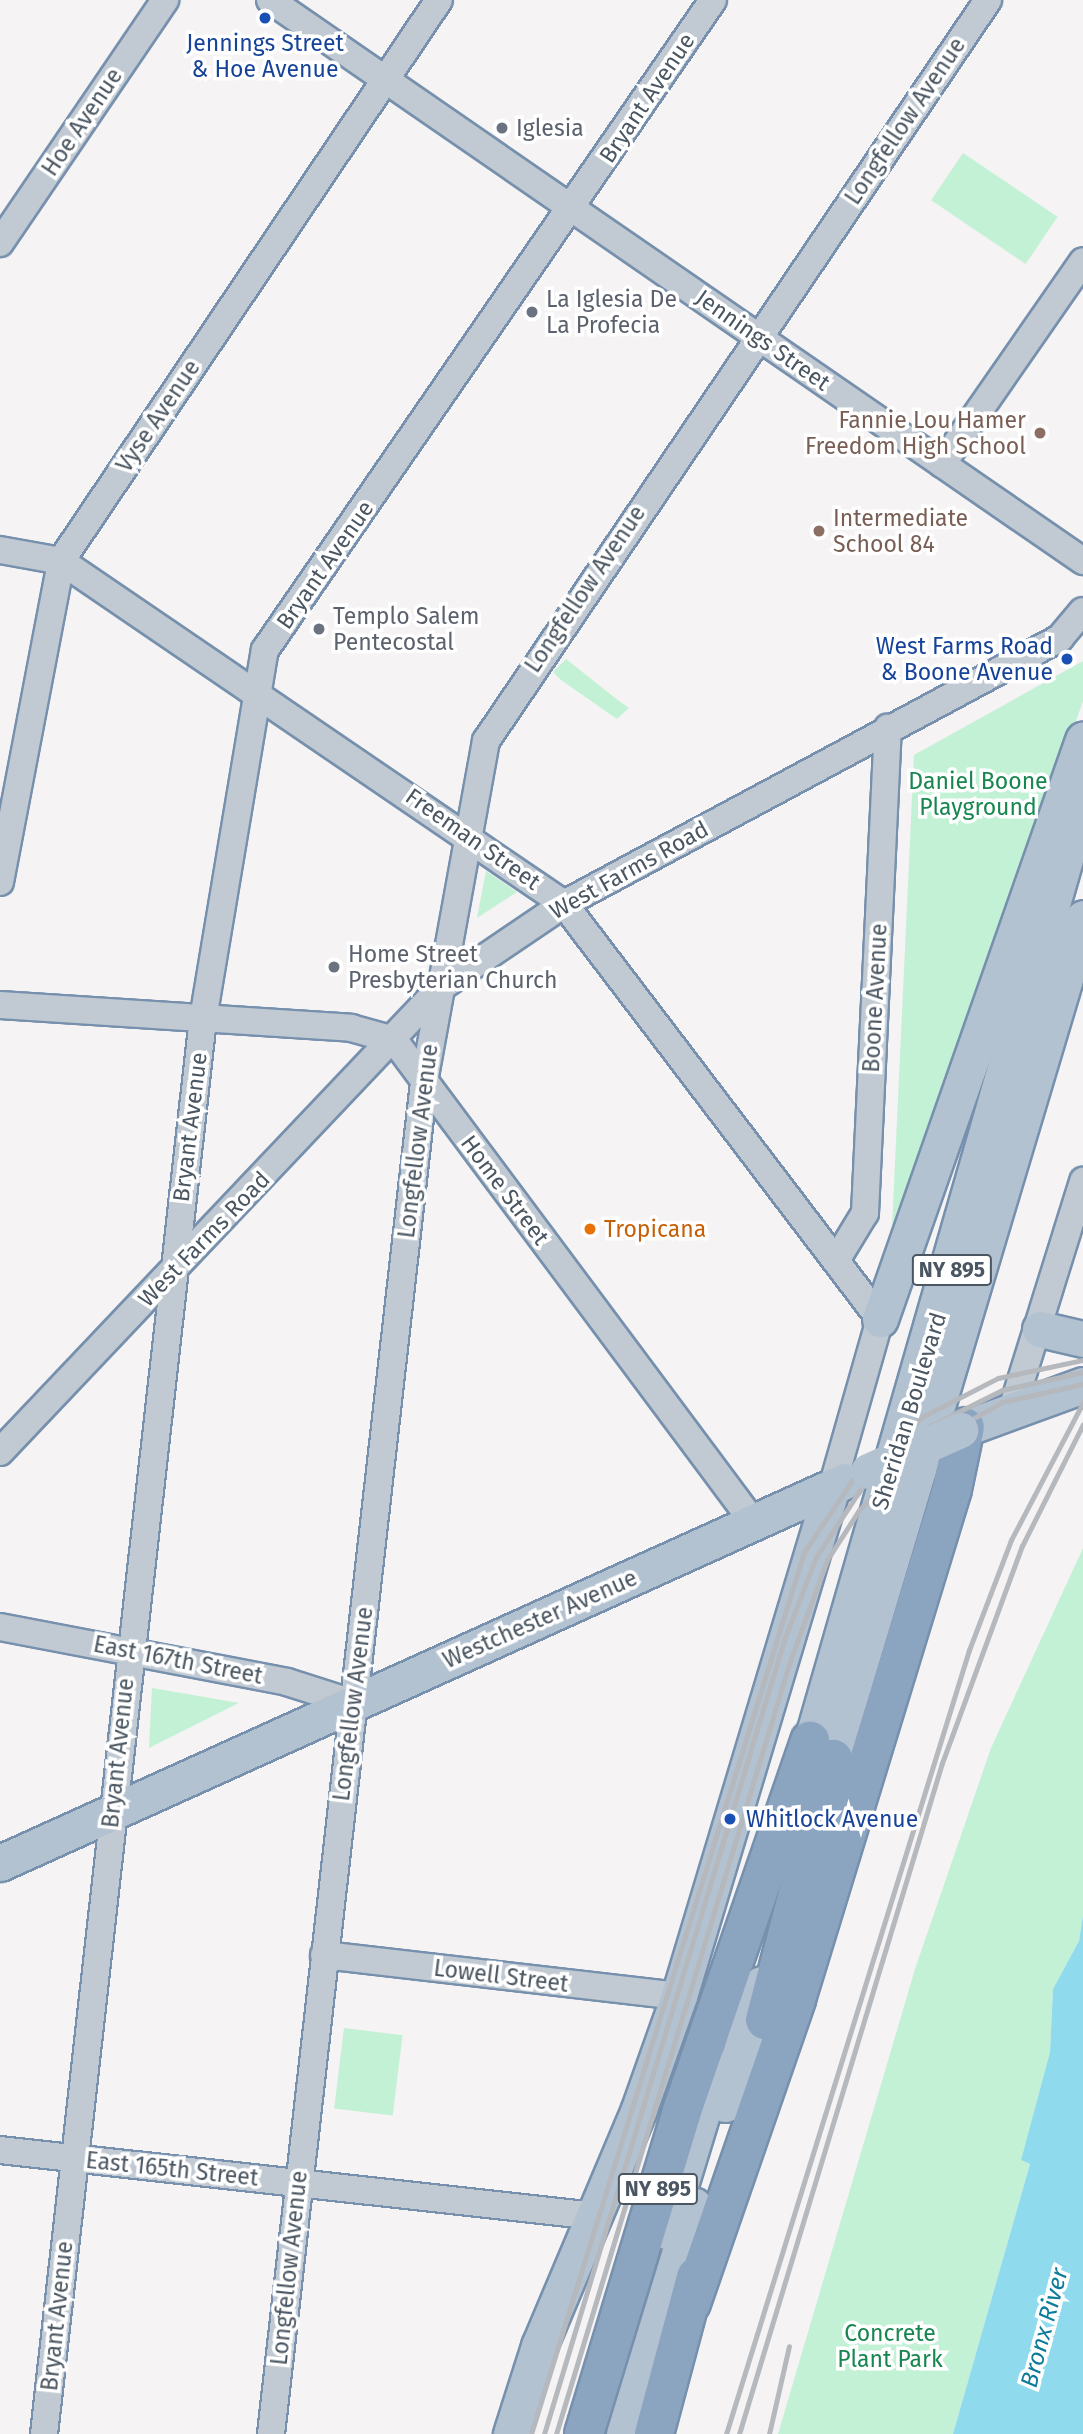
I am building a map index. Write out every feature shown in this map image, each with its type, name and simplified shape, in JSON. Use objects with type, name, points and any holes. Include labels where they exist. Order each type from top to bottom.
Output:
[{"type":"highway","points":[[691,2303],[796,1999],[948,1503],[962,1428]]},
{"type":"highway","name":"NY 895","points":[[654,2434],[691,2303],[821,1750]]},
{"type":"highway","name":"NY 895","points":[[584,2434],[685,2100],[821,1750]]},
{"type":"main road","points":[[870,1306],[1083,740]]},
{"type":"main road","name":"Sheridan Boulevard","points":[[821,1750],[1083,796]]},
{"type":"main road","name":"Sheridan Boulevard","points":[[821,1750],[1083,918]]},
{"type":"main road","name":"Westchester Avenue","points":[[0,1863],[962,1428],[1027,1401],[1083,1385]]},
{"type":"main road","points":[[511,2434],[539,2346],[595,2216],[679,1996],[832,1487]]},
{"type":"main road","points":[[603,2434],[793,1814],[821,1750]]},
{"type":"main road","points":[[624,2434],[821,1750]]},
{"type":"street","name":"Hoe Avenue","points":[[0,243],[165,0]]},
{"type":"street","name":"Jennings Street","points":[[270,0],[1083,561]]},
{"type":"street","name":"Vyse Avenue","points":[[0,882],[61,561],[439,0]]},
{"type":"street","name":"Bryant Avenue","points":[[44,2434],[129,1650],[203,1020],[259,713],[256,689],[265,650],[713,0]]},
{"type":"street","name":"Longfellow Avenue","points":[[271,2434],[424,1082],[468,833],[490,730],[988,0]]},
{"type":"street","points":[[942,464],[1083,261]]},
{"type":"street","name":"Freeman Street","points":[[0,550],[61,561],[468,833],[564,904],[837,1259],[870,1306]]},
{"type":"street","name":"West Farms Road","points":[[0,1452],[394,1040],[440,988],[564,904],[1060,638],[1083,611]]},
{"type":"street","name":"Boone Avenue","points":[[837,1259],[865,1213],[888,728]]},
{"type":"street","points":[[0,1005],[351,1028],[394,1040]]},
{"type":"street","name":"Home Street","points":[[394,1040],[754,1523]]},
{"type":"street","points":[[1027,1401],[1065,1335],[1083,1181]]},
{"type":"street","points":[[832,1487],[870,1306]]},
{"type":"street","name":"East 167th Street","points":[[0,1627],[287,1682],[354,1703]]},
{"type":"street","name":"Lowell Street","points":[[324,1955],[679,1996]]},
{"type":"street","name":"East 165th Street","points":[[0,2150],[595,2216]]},
{"type":"green space","points":[[963,153],[1058,217],[1026,264],[931,200]]},
{"type":"green space","points":[[566,659],[629,708],[617,719],[561,680],[553,672]]},
{"type":"green space","name":"Daniel Boone Playground","points":[[1083,661],[1083,701],[908,1199],[892,1228],[914,755]]},
{"type":"green space","points":[[486,871],[517,892],[477,918]]},
{"type":"green space","name":"Concrete Plant Park","points":[[1083,1548],[1083,1915],[1079,1941],[1053,1989],[1050,2052],[1021,2160],[1030,2164],[953,2434],[778,2434],[915,1969],[991,1748]]},
{"type":"green space","points":[[152,1688],[239,1703],[149,1748]]},
{"type":"green space","points":[[344,2028],[403,2035],[393,2116],[334,2108]]},
{"type":"water","name":"Bronx River","points":[[1083,1915],[1083,2434],[953,2434],[1030,2164],[1021,2160],[1050,2052],[1053,1989],[1079,1941]]},
{"type":"railway","points":[[531,2434],[804,1552],[857,1473],[922,1417],[998,1378],[1083,1360]]},
{"type":"railway","points":[[544,2434],[784,1640],[816,1557],[866,1481],[930,1426],[1002,1390],[1083,1372]]},
{"type":"railway","points":[[556,2434],[790,1661],[827,1560],[859,1510],[918,1450],[1002,1402],[1083,1384]]},
{"type":"railway","points":[[726,2434],[969,1650],[1011,1540],[1083,1402]]},
{"type":"railway","points":[[739,2434],[942,1763],[1022,1546],[1083,1424]]},
{"type":"railway","points":[[769,2434],[789,2346]]},
{"type":"place","name":"Jennings Street & Hoe Avenue","points":[[265,18]]},
{"type":"place","name":"Iglesia","points":[[502,128]]},
{"type":"place","name":"La Iglesia De La Profecia","points":[[532,312]]},
{"type":"place","name":"Fannie Lou Hamer Freedom High School","points":[[1040,433]]},
{"type":"place","name":"Intermediate School 84","points":[[819,531]]},
{"type":"place","name":"Templo Salem Pentecostal","points":[[319,629]]},
{"type":"place","name":"West Farms Road & Boone Avenue","points":[[1067,659]]},
{"type":"place","name":"Home Street Presbyterian Church","points":[[334,967]]},
{"type":"place","name":"Tropicana","points":[[590,1229]]},
{"type":"place","name":"Whitlock Avenue","points":[[730,1819]]}]
